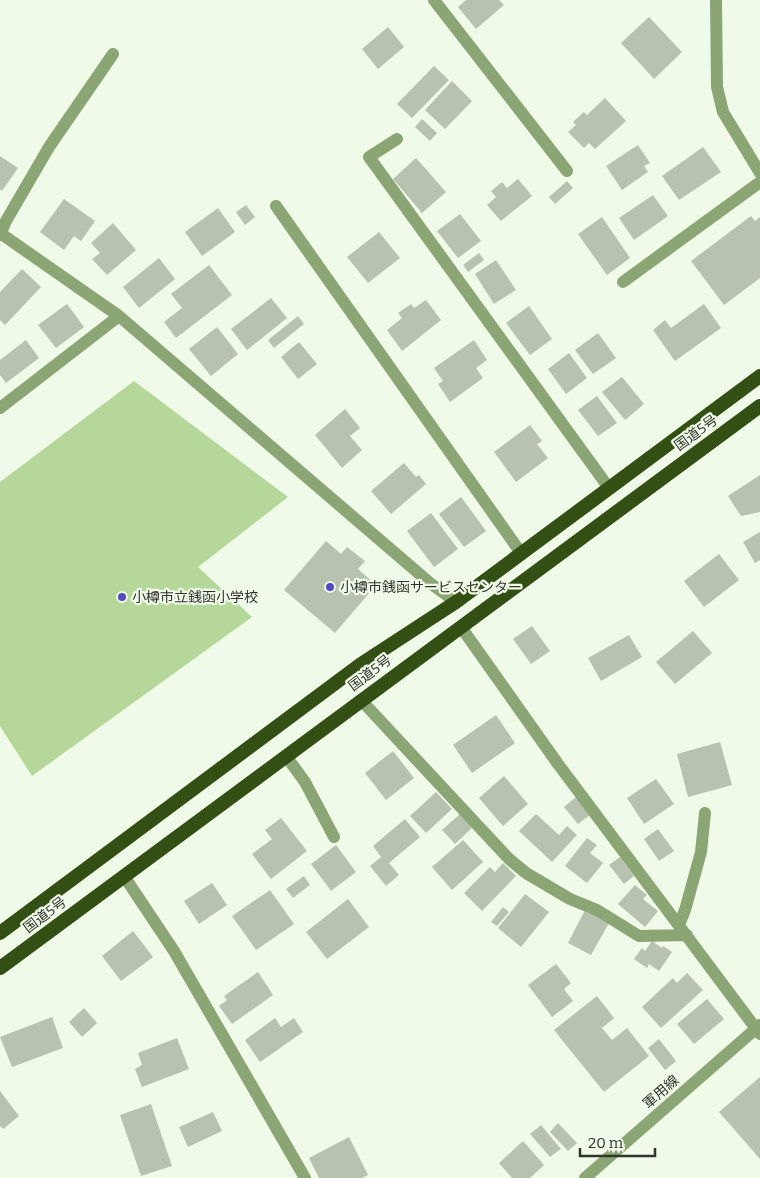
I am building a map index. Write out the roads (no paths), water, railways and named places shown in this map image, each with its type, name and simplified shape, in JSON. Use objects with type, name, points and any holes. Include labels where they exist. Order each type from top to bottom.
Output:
[{"type":"highway","name":"国道5号","points":[[0,933],[361,664],[456,602],[760,376]]},
{"type":"highway","name":"国道5号","points":[[0,968],[760,406]]},
{"type":"street","points":[[434,0],[567,171]]},
{"type":"street","points":[[716,0],[717,87],[723,112],[760,173]]},
{"type":"street","points":[[113,54],[49,147],[0,234],[119,316],[430,583],[456,602]]},
{"type":"street","points":[[397,139],[369,157],[609,488]]},
{"type":"street","points":[[623,282],[760,182]]},
{"type":"street","points":[[276,206],[521,553]]},
{"type":"street","points":[[0,408],[119,316]]},
{"type":"street","points":[[461,627],[558,764],[759,1029]]},
{"type":"street","points":[[361,700],[509,859],[526,872],[639,936],[683,930]]},
{"type":"street","points":[[286,756],[305,782],[334,837]]},
{"type":"street","points":[[683,930],[701,852],[706,813]]},
{"type":"street","points":[[124,876],[174,951],[305,1178]]},
{"type":"street","name":"軍用線","points":[[585,1178],[759,1029]]},
{"type":"place","name":"小樽市銭函サービスセンター","points":[[330,587]]},
{"type":"place","name":"小樽市立銭函小学校","points":[[122,597]]}]
